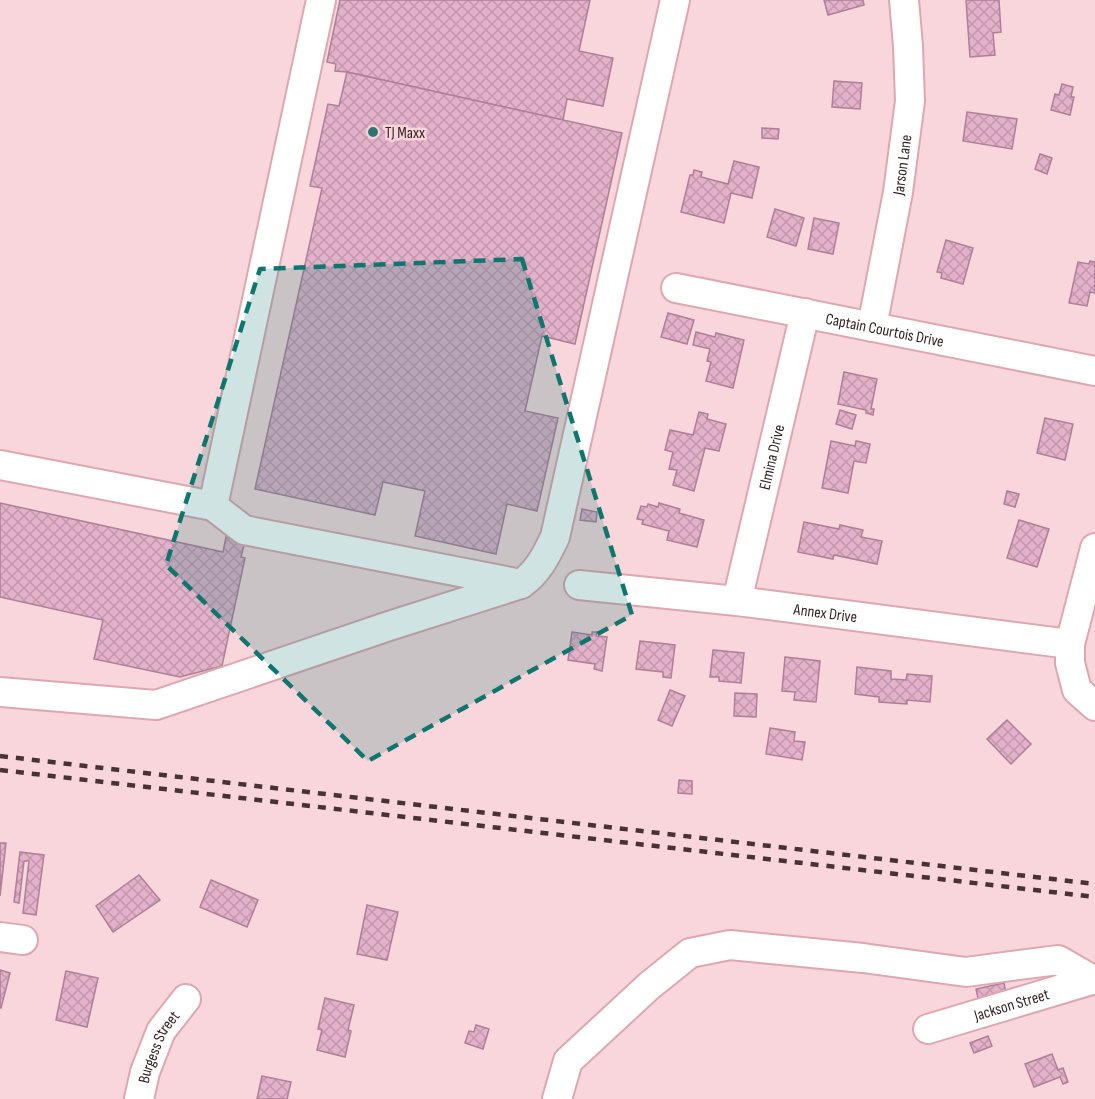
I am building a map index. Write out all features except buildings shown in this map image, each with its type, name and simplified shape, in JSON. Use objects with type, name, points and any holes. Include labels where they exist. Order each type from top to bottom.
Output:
[{"type":"street","points":[[213,506],[321,0]]},
{"type":"street","points":[[0,692],[156,705],[521,584],[531,577],[547,555],[555,537],[675,0]]},
{"type":"street","name":"Jarson Lane","points":[[872,327],[898,192],[910,101],[904,0]]},
{"type":"street","name":"Captain Courtois Drive","points":[[676,288],[1095,371]]},
{"type":"street","name":"Elmina Drive","points":[[737,601],[805,313]]},
{"type":"street","points":[[0,465],[213,506],[244,530],[521,584]]},
{"type":"street","points":[[1095,548],[1070,644],[1070,663],[1077,690],[1095,706]]},
{"type":"street","name":"Annex Drive","points":[[579,585],[737,601],[1070,644]]},
{"type":"street","points":[[557,1099],[568,1061],[649,986],[690,953],[730,945],[864,958],[966,972],[1058,960],[1094,980]]},
{"type":"street","name":"Jackson Street","points":[[928,1029],[1094,980]]},
{"type":"street","name":"Burgess Street","points":[[139,1099],[145,1072],[161,1031],[186,999]]},
{"type":"highlighted area","points":[[522,259],[632,615],[368,761],[166,565],[260,269]]},
{"type":"railway","points":[[0,756],[1095,884]]},
{"type":"railway","points":[[0,770],[1095,897]]},
{"type":"place","name":"TJ Maxx","points":[[373,132]]}]
